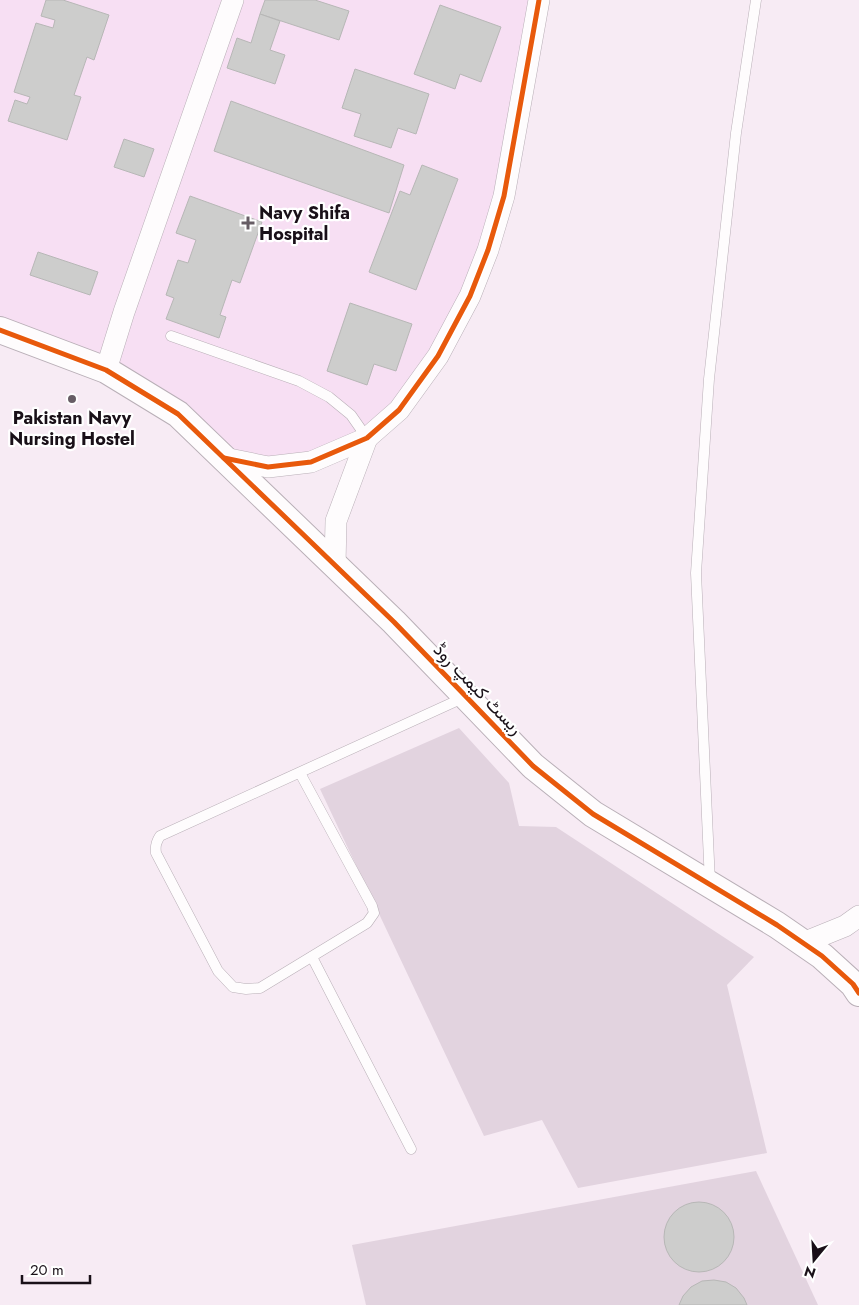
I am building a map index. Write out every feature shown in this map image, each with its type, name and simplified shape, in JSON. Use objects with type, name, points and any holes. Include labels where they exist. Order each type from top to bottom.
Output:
[{"type":"street","points":[[106,370],[124,312],[233,0]]},
{"type":"street","points":[[224,458],[268,467],[311,462],[368,438],[399,410],[438,356],[470,296],[488,250],[504,196],[539,0]]},
{"type":"street","name":"ریسٹ کیمپ روڈ","points":[[0,330],[106,370],[178,414],[394,622],[533,766],[593,814],[777,925],[822,956],[859,992]]},
{"type":"street","points":[[335,565],[336,521],[368,438]]},
{"type":"street","points":[[803,943],[845,926],[859,916]]},
{"type":"lane","points":[[710,885],[696,573],[709,379],[736,133],[756,0]]},
{"type":"lane","points":[[171,336],[299,380],[329,397],[351,415],[368,438]]},
{"type":"lane","points":[[300,773],[372,906],[374,913],[367,923],[260,988],[246,989],[233,987],[218,971],[156,854],[156,842],[160,836],[466,696]]},
{"type":"lane","points":[[312,957],[411,1149]]},
{"type":"shaded area","name":"Navy Shifa Hospital","points":[[0,0],[539,0],[488,250],[399,410],[311,462],[224,458],[106,370],[0,322]]},
{"type":"shaded area","points":[[459,728],[509,783],[519,826],[556,827],[754,957],[727,985],[767,1153],[578,1188],[542,1120],[484,1136],[320,789]]},
{"type":"shaded area","points":[[756,1171],[818,1305],[366,1305],[352,1245]]},
{"type":"building","points":[[46,0],[63,0],[109,15],[94,60],[87,57],[74,95],[81,97],[67,140],[8,121],[15,100],[27,104],[30,97],[14,92],[36,23],[53,28],[55,20],[41,16]]},
{"type":"building","points":[[265,0],[315,0],[349,11],[339,40],[260,14]]},
{"type":"building","points":[[440,5],[501,27],[481,82],[460,74],[455,89],[414,74]]},
{"type":"building","points":[[260,14],[280,21],[270,50],[285,55],[275,84],[227,68],[237,38],[251,43]]},
{"type":"building","points":[[355,69],[429,94],[416,134],[398,128],[391,148],[354,136],[361,114],[342,108]]},
{"type":"building","points":[[231,101],[404,165],[389,213],[214,151]]},
{"type":"building","points":[[124,139],[154,149],[144,177],[114,167]]},
{"type":"building","points":[[422,165],[458,179],[416,290],[369,272],[400,191],[410,195]]},
{"type":"building","points":[[190,196],[262,222],[240,283],[232,280],[220,315],[226,317],[219,338],[166,319],[174,298],[166,295],[178,260],[188,263],[196,240],[176,233]]},
{"type":"building","points":[[38,252],[98,272],[90,295],[30,275]]},
{"type":"building","points":[[350,303],[412,324],[396,371],[374,364],[367,385],[327,371]]},
{"type":"building","points":[[692,1202],[706,1202],[719,1208],[728,1217],[734,1230],[732,1250],[724,1262],[706,1272],[692,1272],[679,1266],[670,1257],[664,1244],[664,1230],[670,1217],[679,1208]]},
{"type":"building","points":[[702,1281],[726,1282],[736,1288],[747,1305],[679,1305],[683,1296],[691,1287]]},
{"type":"cycle path","points":[[224,458],[268,467],[311,462],[367,438],[399,410],[438,356],[470,296],[488,250],[504,196],[539,0]]},
{"type":"cycle path","points":[[0,330],[106,370],[178,414],[394,622],[533,766],[593,814],[777,925],[822,956],[853,984],[859,993]]},
{"type":"place","name":"Navy Shifa Hospital","points":[[248,223]]},
{"type":"place","name":"Pakistan Navy Nursing Hostel","points":[[72,399]]}]
